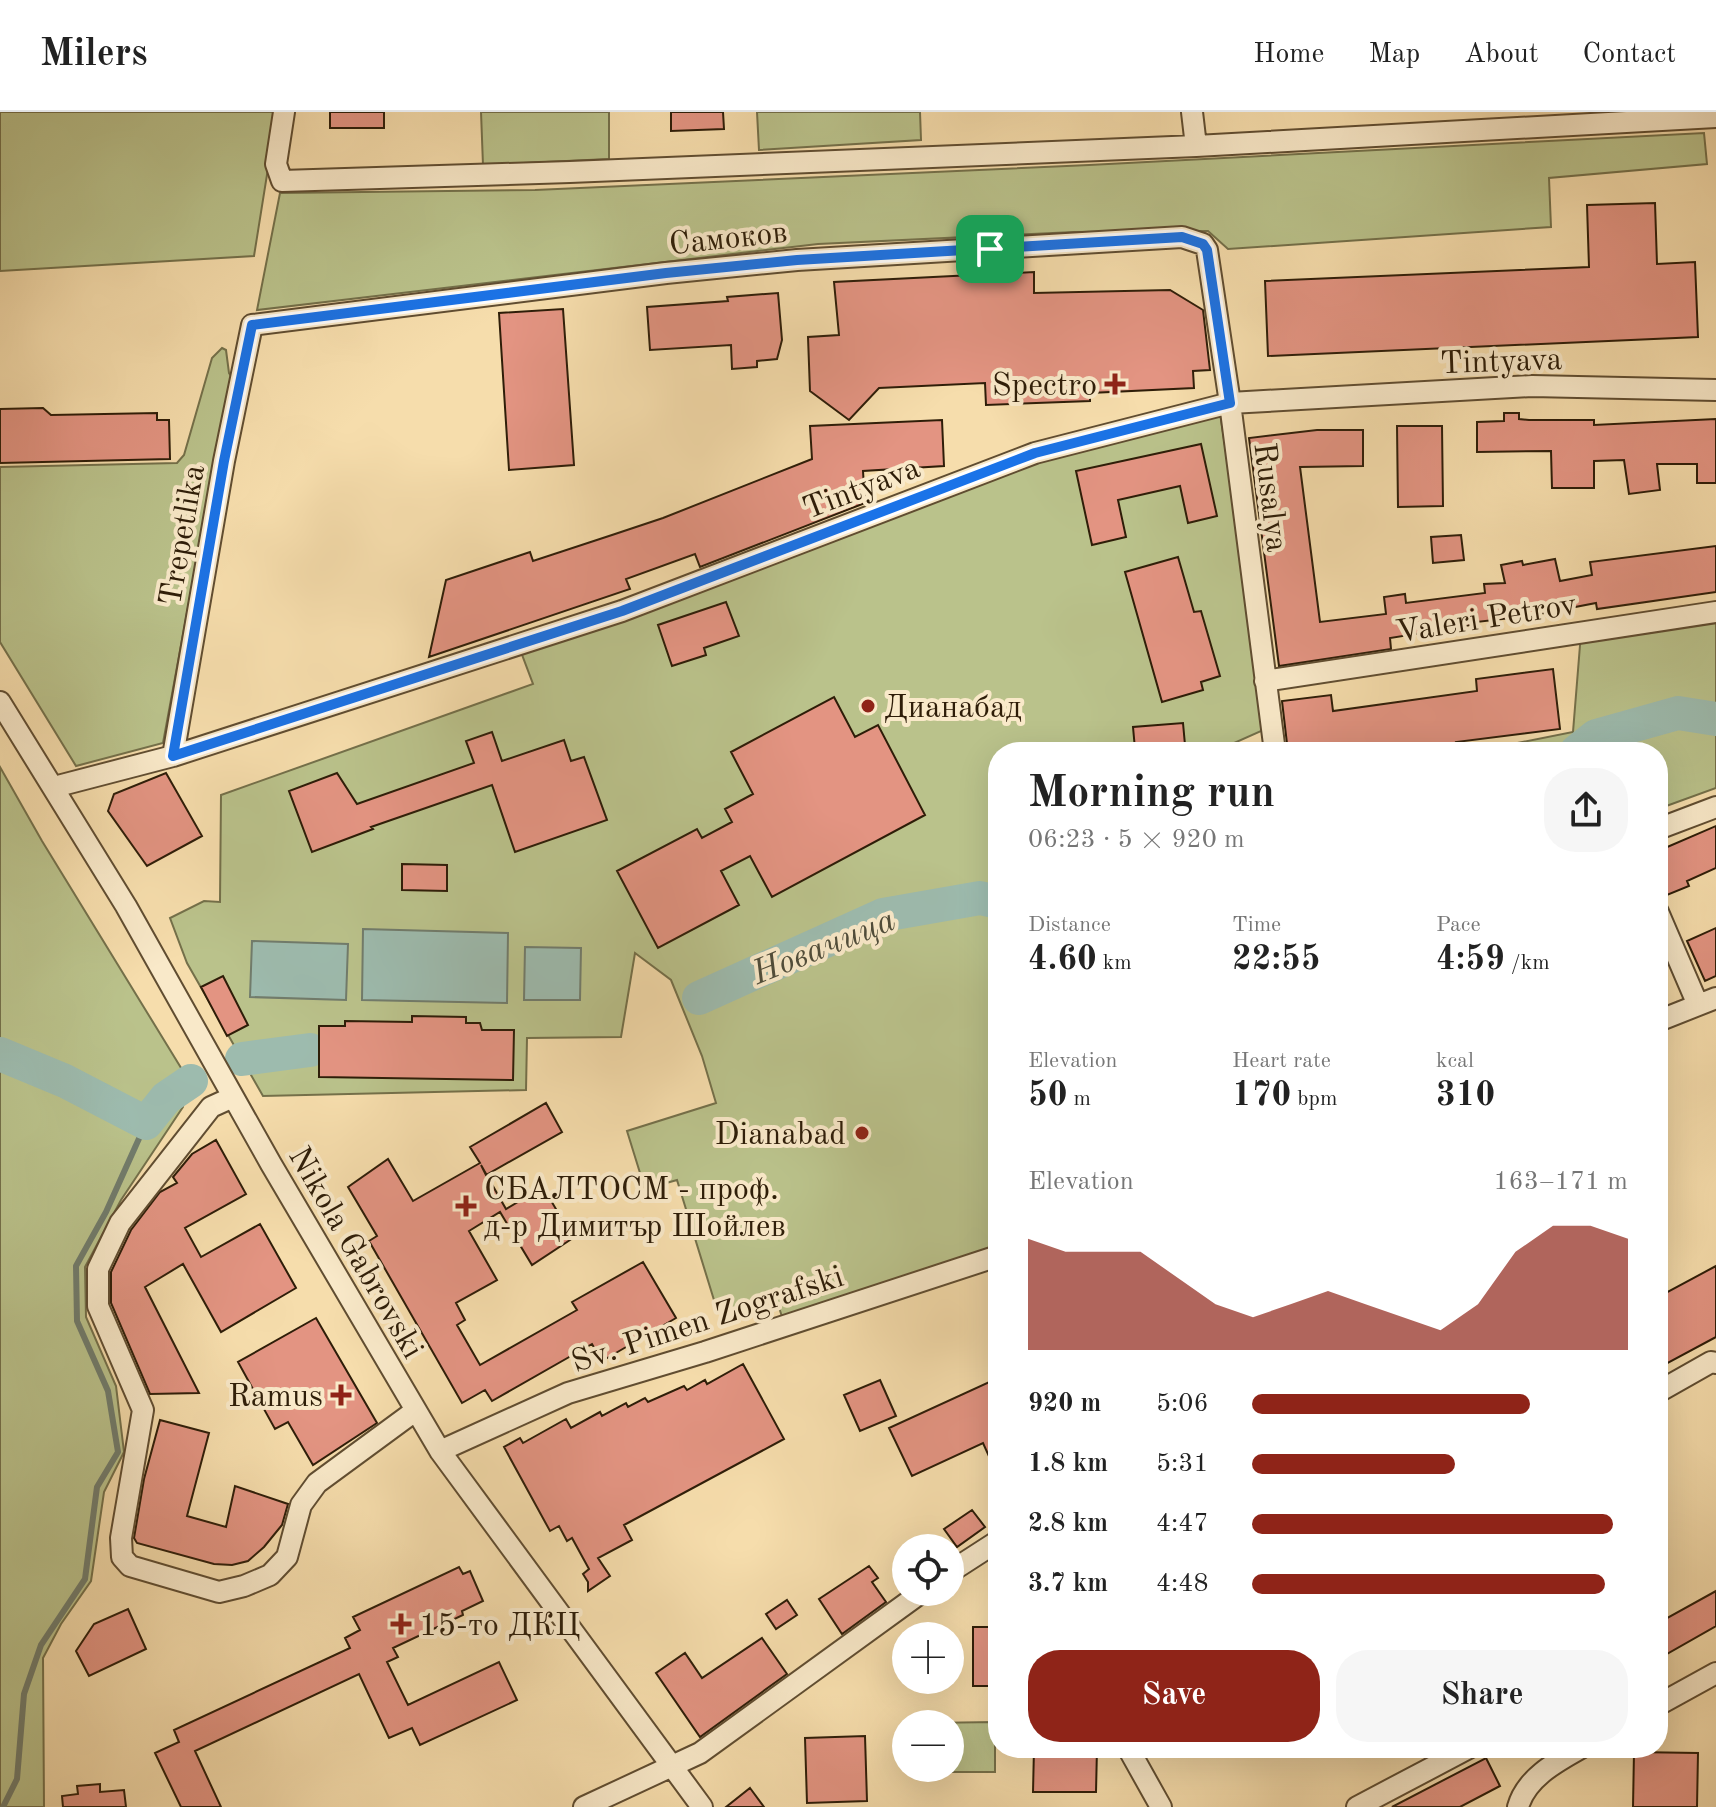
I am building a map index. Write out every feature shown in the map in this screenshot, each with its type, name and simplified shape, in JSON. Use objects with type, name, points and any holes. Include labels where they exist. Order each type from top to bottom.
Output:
[{"type":"street","points":[[284,112],[276,164],[282,181],[584,172],[1196,146],[1716,117]]},
{"type":"street","points":[[1192,112],[1196,146]]},
{"type":"street","name":"Самоков","points":[[252,325],[666,273],[797,260],[1182,237],[1203,244],[1207,250]]},
{"type":"street","name":"Rusalya","points":[[1207,250],[1274,742]]},
{"type":"street","name":"Trepetlika","points":[[173,756],[224,461],[252,325]]},
{"type":"street","name":"Tintyava","points":[[54,787],[173,756],[622,611],[1035,453],[1230,403],[1532,386],[1716,390]]},
{"type":"street","name":"Valeri Petrov","points":[[1265,681],[1716,612]]},
{"type":"street","name":"Nikola Gabrovski","points":[[0,702],[126,906],[233,1097],[440,1451],[702,1807]]},
{"type":"street","points":[[1668,825],[1716,807]]},
{"type":"street","points":[[1668,930],[1707,1001],[1668,1017]]},
{"type":"street","points":[[233,1097],[211,1107],[120,1223],[98,1269],[98,1306],[143,1410],[121,1538],[122,1557],[130,1566],[219,1592],[270,1575],[287,1557],[301,1505],[317,1483],[415,1411]]},
{"type":"street","name":"Sv. Pimen Zografski","points":[[440,1451],[568,1393],[705,1352],[988,1259]]},
{"type":"street","points":[[1668,1386],[1711,1362],[1716,1363]]},
{"type":"street","points":[[964,1563],[988,1547]]},
{"type":"street","points":[[584,1807],[700,1753],[903,1606]]},
{"type":"street","points":[[1668,1699],[1716,1673]]},
{"type":"street","points":[[1134,1758],[1161,1807]]},
{"type":"street","points":[[1357,1807],[1450,1758]]},
{"type":"street","points":[[1518,1807],[1521,1797],[1547,1767],[1563,1758]]},
{"type":"green space","points":[[0,112],[277,112],[254,256],[0,271]]},
{"type":"green space","points":[[481,112],[609,112],[609,159],[483,165]]},
{"type":"green space","points":[[757,112],[920,112],[921,140],[759,150]]},
{"type":"green space","points":[[1704,133],[1707,164],[1549,178],[1551,227],[1228,249],[1208,231],[1074,232],[818,244],[257,310],[280,193],[535,190]]},
{"type":"green space","points":[[222,348],[226,350],[229,373],[234,380],[215,461],[163,743],[76,766],[0,642],[0,467],[177,463],[184,455],[212,358]]},
{"type":"green space","points":[[1220,413],[1268,728],[1236,742],[988,742],[988,1259],[785,1326],[775,1295],[718,1313],[677,1180],[645,1189],[627,1131],[716,1103],[702,1056],[671,980],[635,953],[621,1037],[527,1038],[526,1090],[263,1096],[187,963],[170,918],[204,901],[220,902],[221,795],[533,684],[518,644],[1035,453]]},
{"type":"green space","points":[[1716,612],[1716,788],[1668,805],[1668,742],[1522,742],[1573,732],[1581,633]]},
{"type":"green space","points":[[0,767],[186,1076],[183,1107],[121,1200],[85,1267],[86,1317],[116,1386],[124,1452],[104,1492],[91,1581],[61,1624],[43,1658],[44,1807],[0,1807]]},
{"type":"green space","points":[[964,1722],[988,1722],[988,1758],[995,1758],[995,1772],[964,1772]]},
{"type":"shaded area","points":[[363,929],[508,933],[507,1003],[362,1000]]},
{"type":"shaded area","points":[[252,941],[348,944],[346,1000],[250,997]]},
{"type":"shaded area","points":[[525,947],[581,948],[580,1000],[524,1000]]},
{"type":"building","points":[[330,112],[384,112],[384,128],[330,128]]},
{"type":"building","points":[[671,112],[723,112],[724,129],[671,131]]},
{"type":"building","points":[[1655,203],[1657,264],[1695,262],[1698,337],[1268,356],[1265,281],[1589,267],[1587,205]]},
{"type":"building","points":[[1034,272],[1034,293],[1170,290],[1203,310],[1210,370],[1193,371],[1194,388],[1090,393],[1090,401],[986,405],[985,383],[879,388],[849,420],[810,391],[808,337],[839,335],[834,282]]},
{"type":"building","points":[[778,293],[782,340],[777,359],[757,361],[757,367],[732,369],[731,345],[650,350],[647,307],[728,301],[727,297]]},
{"type":"building","points":[[563,309],[574,465],[509,470],[499,313]]},
{"type":"building","points":[[43,408],[51,415],[157,413],[157,420],[169,420],[170,459],[0,463],[0,409]]},
{"type":"building","points":[[1504,413],[1519,413],[1519,419],[1529,420],[1594,420],[1594,425],[1716,419],[1716,483],[1697,483],[1697,464],[1657,464],[1660,490],[1629,494],[1624,460],[1594,461],[1594,488],[1552,488],[1551,451],[1477,452],[1477,422],[1504,421]]},
{"type":"building","points":[[942,420],[944,466],[863,471],[865,503],[700,567],[695,554],[626,579],[630,589],[429,657],[446,580],[530,552],[533,561],[612,535],[812,459],[810,426]]},
{"type":"building","points":[[1397,426],[1442,426],[1443,506],[1398,507]]},
{"type":"building","points":[[1317,430],[1363,430],[1363,466],[1300,467],[1320,622],[1386,614],[1384,597],[1405,594],[1406,603],[1485,593],[1484,584],[1505,583],[1501,565],[1522,561],[1523,565],[1555,559],[1560,581],[1592,575],[1590,562],[1716,546],[1716,592],[1597,609],[1596,603],[1476,622],[1390,638],[1391,649],[1279,666],[1249,438]]},
{"type":"building","points":[[1201,444],[1217,516],[1188,523],[1180,486],[1118,500],[1126,537],[1092,545],[1076,471]]},
{"type":"building","points":[[1461,535],[1464,560],[1433,563],[1431,537]]},
{"type":"building","points":[[1178,557],[1194,612],[1201,611],[1220,676],[1201,682],[1203,690],[1162,702],[1125,572]]},
{"type":"building","points":[[726,602],[739,636],[704,648],[706,655],[672,666],[658,625]]},
{"type":"building","points":[[1553,669],[1560,729],[1456,742],[1287,742],[1282,701],[1331,695],[1333,711],[1477,691],[1476,679]]},
{"type":"building","points":[[834,697],[855,737],[878,725],[925,815],[772,897],[750,856],[721,871],[739,905],[658,948],[617,871],[697,829],[702,838],[732,822],[725,809],[753,794],[731,752]]},
{"type":"building","points":[[1183,723],[1185,742],[1134,742],[1133,727]]},
{"type":"building","points":[[492,732],[502,761],[564,740],[571,761],[584,757],[607,820],[515,852],[492,785],[371,827],[373,829],[312,852],[289,791],[337,773],[357,804],[474,763],[466,741]]},
{"type":"building","points":[[166,773],[202,836],[147,866],[108,811],[114,794]]},
{"type":"building","points":[[1716,826],[1716,868],[1687,881],[1689,886],[1668,895],[1668,847]]},
{"type":"building","points":[[402,864],[447,865],[447,891],[402,890]]},
{"type":"building","points":[[1716,928],[1716,976],[1705,981],[1687,941]]},
{"type":"building","points":[[223,976],[248,1025],[227,1036],[201,987]]},
{"type":"building","points":[[412,1016],[466,1017],[466,1023],[480,1023],[482,1030],[514,1030],[513,1080],[319,1077],[319,1026],[345,1026],[345,1021],[412,1022]]},
{"type":"building","points":[[546,1103],[562,1132],[487,1175],[506,1209],[543,1187],[573,1238],[532,1265],[500,1212],[469,1231],[497,1280],[456,1303],[465,1320],[457,1325],[480,1365],[577,1310],[572,1302],[643,1262],[676,1318],[602,1361],[592,1344],[492,1401],[485,1390],[462,1403],[369,1241],[377,1236],[348,1187],[388,1159],[413,1201],[480,1163],[470,1147]]},
{"type":"building","points":[[216,1140],[246,1194],[185,1228],[201,1257],[260,1224],[296,1288],[221,1332],[183,1264],[145,1287],[199,1393],[150,1394],[111,1303],[111,1272],[131,1230],[160,1192],[177,1183],[173,1177],[192,1154]]},
{"type":"building","points":[[1716,1266],[1716,1337],[1668,1363],[1668,1292]]},
{"type":"building","points":[[316,1318],[377,1423],[313,1465],[288,1422],[275,1429],[238,1362]]},
{"type":"building","points":[[743,1364],[784,1439],[624,1525],[632,1540],[598,1558],[610,1576],[588,1591],[588,1582],[583,1574],[589,1569],[572,1538],[567,1541],[559,1526],[550,1531],[504,1447],[520,1438],[523,1443],[566,1419],[571,1428],[600,1412],[602,1416],[626,1403],[628,1407],[645,1398],[648,1402],[684,1386],[687,1390],[705,1380],[707,1384]]},
{"type":"building","points":[[880,1380],[896,1416],[860,1431],[844,1395]]},
{"type":"building","points":[[988,1383],[988,1454],[983,1443],[912,1476],[889,1428]]},
{"type":"building","points":[[160,1420],[209,1433],[187,1516],[226,1527],[235,1486],[288,1504],[282,1525],[248,1561],[232,1565],[214,1564],[137,1543],[134,1538],[144,1479]]},
{"type":"building","points":[[972,1510],[985,1527],[964,1542],[964,1534],[948,1534],[944,1529]]},
{"type":"building","points":[[869,1566],[878,1578],[872,1582],[886,1602],[842,1634],[819,1599]]},
{"type":"building","points":[[459,1567],[463,1574],[470,1571],[483,1601],[462,1611],[463,1615],[393,1648],[398,1657],[387,1662],[408,1705],[499,1662],[517,1700],[420,1745],[412,1728],[389,1738],[359,1674],[195,1751],[221,1807],[181,1807],[155,1753],[179,1742],[174,1730],[350,1648],[345,1638],[360,1630],[353,1617]]},
{"type":"building","points":[[1716,1591],[1716,1626],[1668,1653],[1668,1617]]},
{"type":"building","points":[[787,1600],[797,1615],[776,1629],[766,1614]]},
{"type":"building","points":[[128,1609],[146,1649],[89,1676],[76,1651],[94,1624]]},
{"type":"building","points":[[973,1627],[988,1627],[988,1686],[973,1686]]},
{"type":"building","points":[[762,1638],[787,1674],[700,1737],[656,1673],[685,1653],[702,1678]]},
{"type":"building","points":[[865,1736],[867,1801],[807,1803],[805,1738]]},
{"type":"building","points":[[1668,1753],[1698,1753],[1697,1807],[1633,1807],[1634,1758],[1668,1758]]},
{"type":"building","points":[[1034,1758],[1097,1758],[1096,1792],[1033,1792]]},
{"type":"building","points":[[1486,1758],[1500,1786],[1460,1807],[1392,1807]]},
{"type":"building","points":[[100,1784],[100,1792],[124,1790],[126,1807],[63,1807],[62,1796],[78,1794],[77,1786]]},
{"type":"building","points":[[750,1788],[764,1807],[726,1807]]},
{"type":"waterway","name":"Новачица","points":[[1588,742],[1596,736],[1678,713],[1716,719]]},
{"type":"waterway","name":"Новачица","points":[[699,998],[883,915],[980,898],[988,900]]},
{"type":"waterway","name":"Новачица","points":[[242,1059],[310,1050]]},
{"type":"waterway","points":[[0,1054],[65,1081],[146,1123],[166,1098],[191,1081]]},
{"type":"waterway","points":[[3,1807],[17,1779],[24,1694],[41,1645],[85,1579],[97,1487],[118,1452],[108,1391],[77,1321],[76,1266],[106,1212],[146,1123]]},
{"type":"place","name":"Spectro","points":[[1115,384]]},
{"type":"place","name":"Дианабад","points":[[868,706]]},
{"type":"place","name":"Dianabad","points":[[862,1133]]},
{"type":"place","name":"СБАЛТОСМ - проф. д-р Димитър Шойлев","points":[[466,1206]]},
{"type":"place","name":"Ramus","points":[[341,1395]]},
{"type":"place","name":"15-то ДКЦ","points":[[401,1624]]},
{"type":"route","points":[[1182,237],[1203,244],[1207,250],[1230,403],[1035,453],[622,611],[173,756],[224,461],[252,325],[666,273],[797,260],[990,249],[1182,237]]}]
